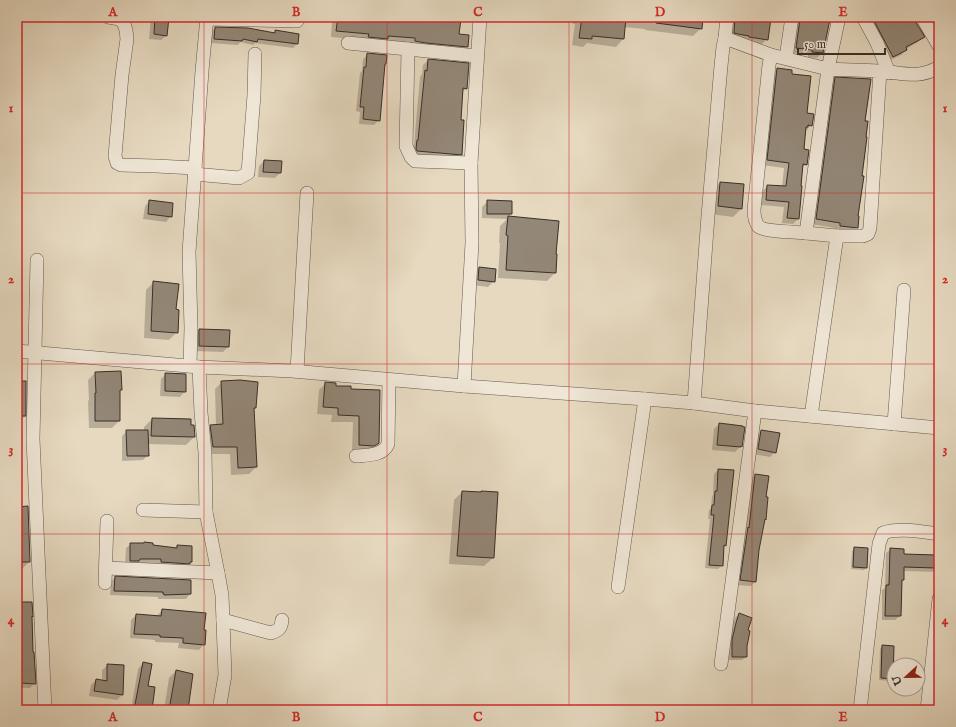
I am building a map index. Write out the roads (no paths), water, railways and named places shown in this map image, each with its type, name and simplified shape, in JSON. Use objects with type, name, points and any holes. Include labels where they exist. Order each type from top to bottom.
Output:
[{"type":"street","points":[[108,17],[120,19],[124,24],[127,40],[122,75],[115,156],[117,163],[121,165],[156,166],[239,178],[248,173],[254,95],[255,54]]},
{"type":"street","points":[[464,386],[472,243],[471,163],[480,17]]},
{"type":"street","points":[[694,403],[722,47],[725,38],[727,17]]},
{"type":"street","points":[[786,58],[792,17]]},
{"type":"street","points":[[806,233],[828,69],[839,17]]},
{"type":"street","points":[[771,55],[754,210],[755,219],[758,226],[765,230],[837,236],[863,236],[868,234],[870,228],[884,72],[878,43],[863,17]]},
{"type":"street","points":[[922,17],[939,46]]},
{"type":"street","points":[[219,710],[225,675],[222,595],[206,512],[205,452],[194,367],[191,328],[189,252],[207,18],[297,21]]},
{"type":"street","points":[[725,38],[771,55],[828,69],[884,72],[905,75],[926,73],[939,67]]},
{"type":"street","points":[[348,43],[477,56]]},
{"type":"street","points":[[408,49],[406,146],[411,157],[415,161],[471,163]]},
{"type":"street","points":[[297,371],[308,193]]},
{"type":"street","points":[[811,416],[837,236]]},
{"type":"street","points":[[37,260],[33,439],[45,710]]},
{"type":"street","points":[[894,424],[904,290]]},
{"type":"street","points":[[17,351],[194,367],[297,371],[389,380],[694,403],[755,411],[939,428]]},
{"type":"street","points":[[356,456],[377,454],[383,451],[388,444],[389,380]]},
{"type":"street","points":[[618,587],[645,399]]},
{"type":"street","points":[[721,664],[755,411]]},
{"type":"street","points":[[143,510],[206,512]]},
{"type":"street","points":[[105,583],[108,521]]},
{"type":"street","points":[[860,710],[879,544],[883,533],[897,530],[939,534]]},
{"type":"street","points":[[106,568],[218,573]]},
{"type":"street","points":[[927,710],[939,599]]},
{"type":"street","points":[[223,620],[271,633],[279,630],[282,626],[282,620]]}]
